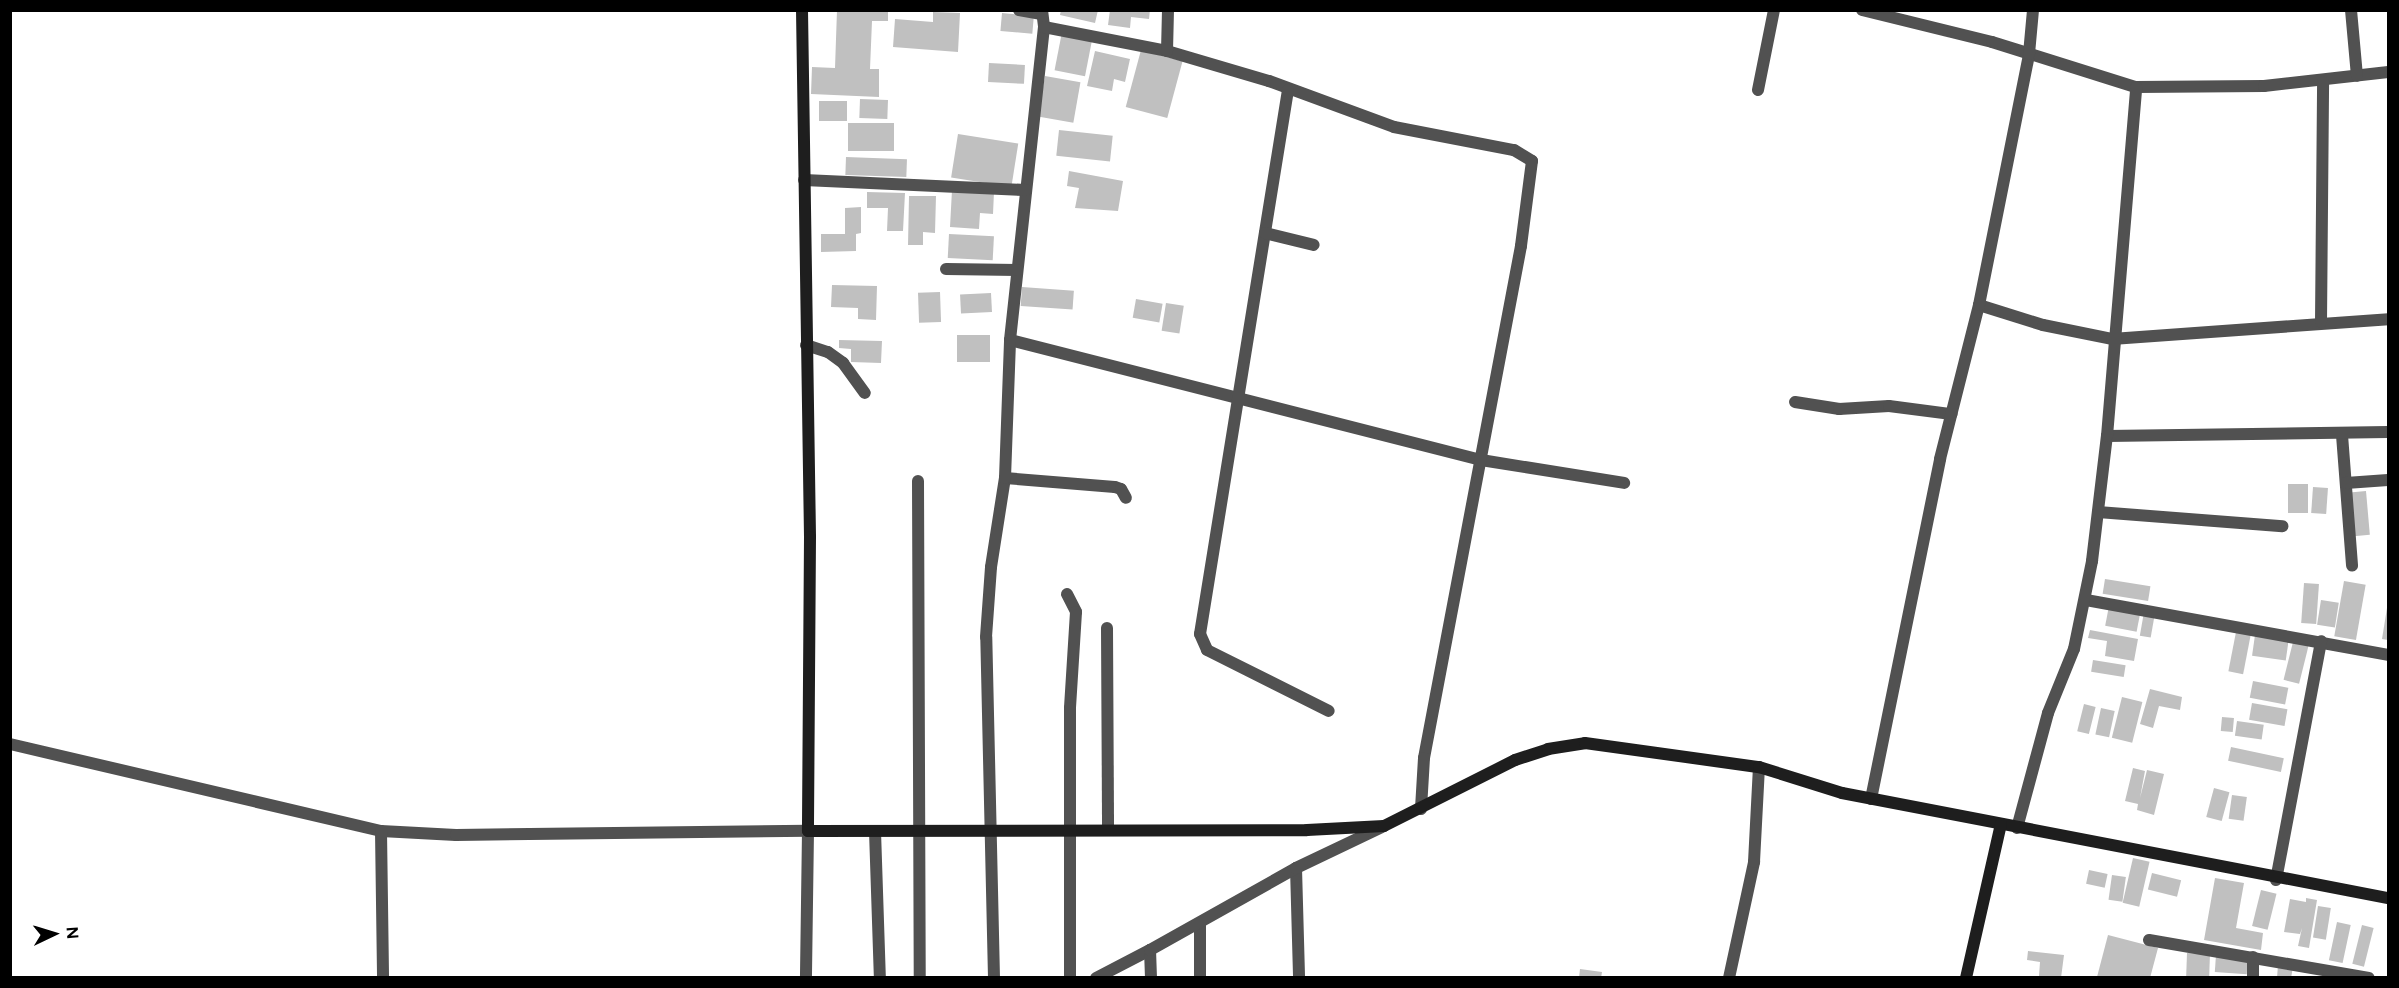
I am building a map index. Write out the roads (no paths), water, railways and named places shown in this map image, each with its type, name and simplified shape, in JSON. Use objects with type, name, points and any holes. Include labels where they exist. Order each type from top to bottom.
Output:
[{"type":"street","points":[[802,10],[810,572],[806,978]]},
{"type":"street","points":[[1019,10],[1248,74],[1394,127],[1514,150],[1532,161],[1521,246],[1425,747],[1421,809]]},
{"type":"street","points":[[1167,51],[1168,10]]},
{"type":"street","points":[[1758,90],[1774,10]]},
{"type":"street","points":[[1862,10],[2029,54],[2136,87],[2323,82],[2388,72]]},
{"type":"street","points":[[1871,799],[1951,414],[1979,305],[2029,54],[2033,10]]},
{"type":"street","points":[[2351,10],[2357,76]]},
{"type":"street","points":[[994,978],[986,637],[992,556],[1005,478],[1010,340],[1043,17]]},
{"type":"street","points":[[2321,322],[2323,82]]},
{"type":"street","points":[[2017,828],[2048,713],[2074,649],[2086,600],[2107,436],[2112,339],[2136,87]]},
{"type":"street","points":[[1288,90],[1201,642],[1219,657],[1329,711]]},
{"type":"street","points":[[804,180],[1026,190]]},
{"type":"street","points":[[1265,233],[1314,245]]},
{"type":"street","points":[[946,269],[1017,270]]},
{"type":"street","points":[[1979,305],[2043,325],[2112,339],[2321,322],[2388,319]]},
{"type":"street","points":[[1010,340],[1239,396],[1480,460],[1624,483]]},
{"type":"street","points":[[806,345],[828,352],[843,363],[865,393]]},
{"type":"street","points":[[1795,402],[1839,409],[1889,406],[1951,414]]},
{"type":"street","points":[[2107,436],[2342,435],[2388,432]]},
{"type":"street","points":[[2342,435],[2352,566]]},
{"type":"street","points":[[1005,478],[1115,487],[1121,489],[1126,498]]},
{"type":"street","points":[[2346,483],[2388,480]]},
{"type":"street","points":[[918,481],[916,831],[920,978]]},
{"type":"street","points":[[2098,512],[2282,526]]},
{"type":"street","points":[[1067,594],[1076,612],[1069,830],[1070,978]]},
{"type":"street","points":[[2086,600],[2388,655]]},
{"type":"street","points":[[1107,628],[1108,829]]},
{"type":"street","points":[[2276,880],[2321,641]]},
{"type":"street","points":[[1095,978],[1200,924],[1296,868],[1421,809],[1515,760],[1569,745],[1585,743],[1759,767],[1815,787],[1871,799],[2276,880],[2388,898]]},
{"type":"street","points":[[10,744],[381,831],[456,835],[1108,829],[1307,830],[1384,826]]},
{"type":"street","points":[[1729,978],[1754,861],[1759,767]]},
{"type":"street","points":[[1966,978],[2001,824]]},
{"type":"street","points":[[381,831],[383,978]]},
{"type":"street","points":[[875,831],[880,978]]},
{"type":"street","points":[[1296,868],[1299,978]]},
{"type":"street","points":[[1200,924],[1200,978]]},
{"type":"street","points":[[2149,940],[2369,978]]},
{"type":"street","points":[[1150,950],[1151,978]]},
{"type":"street","points":[[2253,957],[2253,978]]}]
